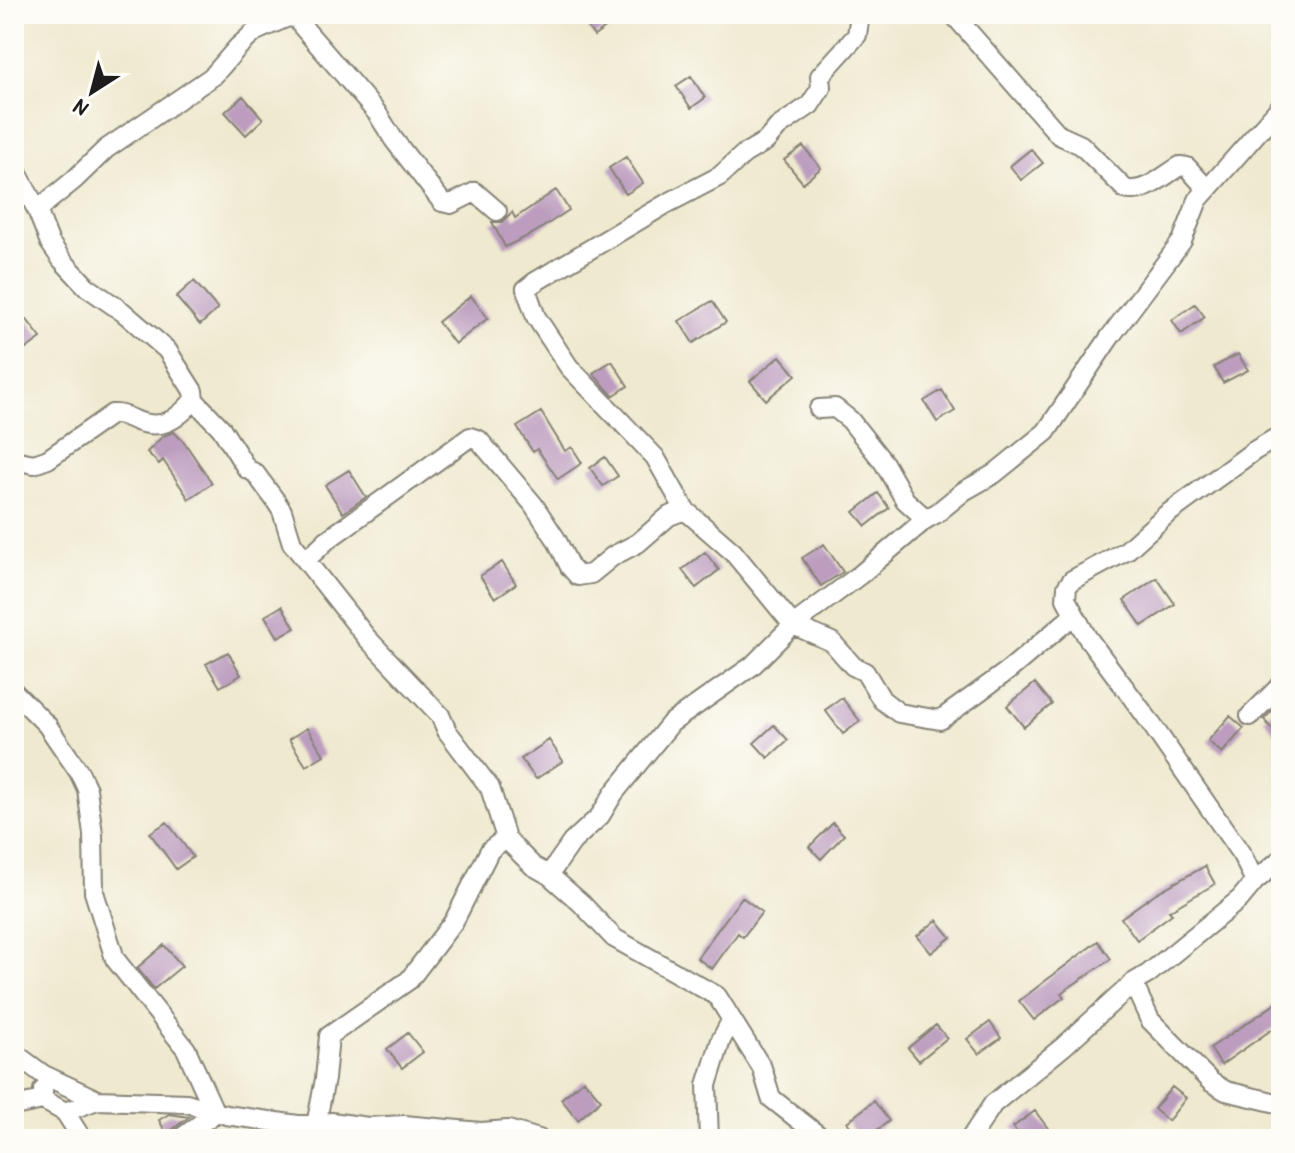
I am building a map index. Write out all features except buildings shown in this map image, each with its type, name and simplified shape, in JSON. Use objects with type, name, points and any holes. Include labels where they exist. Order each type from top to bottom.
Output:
[{"type":"street","points":[[953,14],[1059,135],[1081,145],[1125,189],[1142,189],[1180,166],[1187,167],[1207,189]]},
{"type":"street","points":[[858,15],[857,35],[820,76],[821,88],[810,105],[778,127],[766,141],[744,154],[720,176],[666,204],[526,289],[536,317],[569,367],[655,457],[685,510],[733,552],[793,625],[832,642],[853,666],[865,672],[882,700],[903,716],[936,721],[1009,670],[1074,615]]},
{"type":"street","points":[[37,210],[106,149],[213,76],[256,31],[288,17],[299,16],[377,113],[440,200],[451,204],[475,192],[497,211]]},
{"type":"street","points":[[549,875],[572,842],[600,816],[614,793],[671,723],[752,666],[793,625],[861,574],[926,519],[994,474],[1046,432],[1110,337],[1182,241],[1198,200],[1226,172],[1281,106]]},
{"type":"street","points":[[14,166],[50,243],[69,268],[87,287],[123,312],[167,350],[193,391],[194,400],[221,428],[247,469],[255,473],[275,500],[282,511],[292,543],[367,638],[440,715],[452,737],[483,776],[498,807],[506,838],[533,866],[549,875],[581,903],[614,938],[717,996],[762,1068],[771,1098],[823,1139]]},
{"type":"street","points":[[14,460],[34,464],[48,459],[112,414],[127,415],[142,423],[165,424],[184,412],[194,400]]},
{"type":"street","points":[[819,409],[835,408],[850,420],[884,463],[905,500],[926,519]]},
{"type":"street","points":[[1255,881],[1242,855],[1087,637],[1066,599],[1067,587],[1072,580],[1126,551],[1166,515],[1281,435]]},
{"type":"street","points":[[307,559],[327,540],[470,437],[479,440],[533,504],[578,576],[591,574],[613,556],[638,543],[659,523],[685,510]]},
{"type":"street","points":[[1250,716],[1281,685]]},
{"type":"street","points":[[14,692],[47,725],[79,772],[87,789],[93,834],[94,892],[115,959],[186,1049],[215,1113]]},
{"type":"street","points":[[319,1132],[329,1036],[409,980],[454,921],[490,850],[506,838]]},
{"type":"street","points":[[970,1139],[993,1104],[1064,1046],[1133,983],[1240,899],[1255,881],[1281,859]]},
{"type":"street","points":[[1133,983],[1150,1020],[1211,1082],[1226,1091],[1281,1104]]},
{"type":"street","points":[[709,1139],[707,1085],[721,1040],[731,1021]]},
{"type":"street","points":[[14,1053],[44,1075],[97,1100]]},
{"type":"street","points":[[43,1100],[44,1075]]},
{"type":"street","points":[[14,1106],[43,1100],[65,1112],[82,1139]]},
{"type":"street","points":[[65,1112],[97,1100],[187,1103],[215,1113],[319,1132]]},
{"type":"street","points":[[180,1139],[215,1113]]},
{"type":"street","points":[[319,1132],[331,1122],[368,1127],[404,1125],[481,1132],[508,1130],[539,1139]]}]
